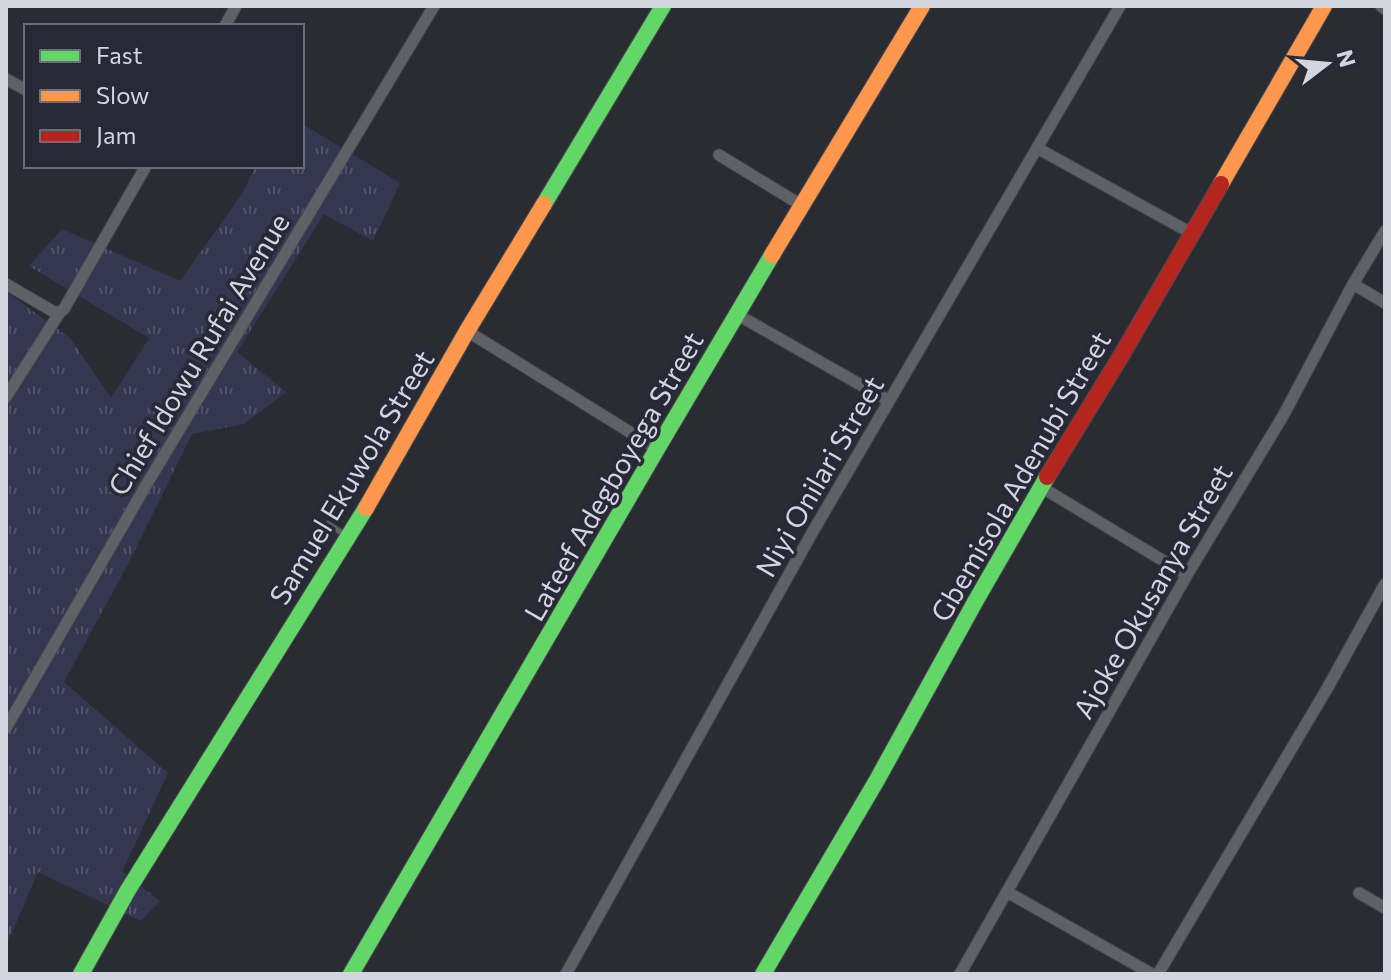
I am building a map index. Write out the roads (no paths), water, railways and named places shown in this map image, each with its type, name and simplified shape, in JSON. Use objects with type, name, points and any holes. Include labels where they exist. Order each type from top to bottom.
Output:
[{"type":"street","points":[[226,24],[236,6]]},
{"type":"street","name":"Chief Idowu Rufai Avenue","points":[[6,728],[148,482],[434,6]]},
{"type":"street","name":"Samuel Ekuwola Street","points":[[81,974],[128,890],[349,537],[467,331],[661,6]]},
{"type":"street","name":"Lateef Adegboyega Street","points":[[351,974],[657,449],[922,6]]},
{"type":"street","name":"Niyi Onilari Street","points":[[566,974],[812,533],[1120,6]]},
{"type":"street","name":"Gbemisola Adenubi Street","points":[[763,974],[877,780],[1041,487],[1121,356],[1324,6]]},
{"type":"street","points":[[6,79],[24,89]]},
{"type":"street","points":[[1037,148],[1191,233]]},
{"type":"street","points":[[719,155],[801,205]]},
{"type":"street","points":[[6,397],[62,310],[145,168]]},
{"type":"street","name":"Ajoke Okusanya Street","points":[[960,974],[1187,575],[1283,416],[1353,284],[1385,231]]},
{"type":"street","points":[[6,284],[54,312],[62,310]]},
{"type":"street","points":[[1353,284],[1385,303]]},
{"type":"street","points":[[738,315],[889,401]]},
{"type":"street","points":[[467,331],[657,449]]},
{"type":"street","points":[[1041,487],[1187,575]]},
{"type":"street","points":[[1007,892],[1155,974],[1328,687],[1385,584]]},
{"type":"street","points":[[1359,893],[1385,908]]},
{"type":"lane","points":[[328,524],[349,537]]}]
